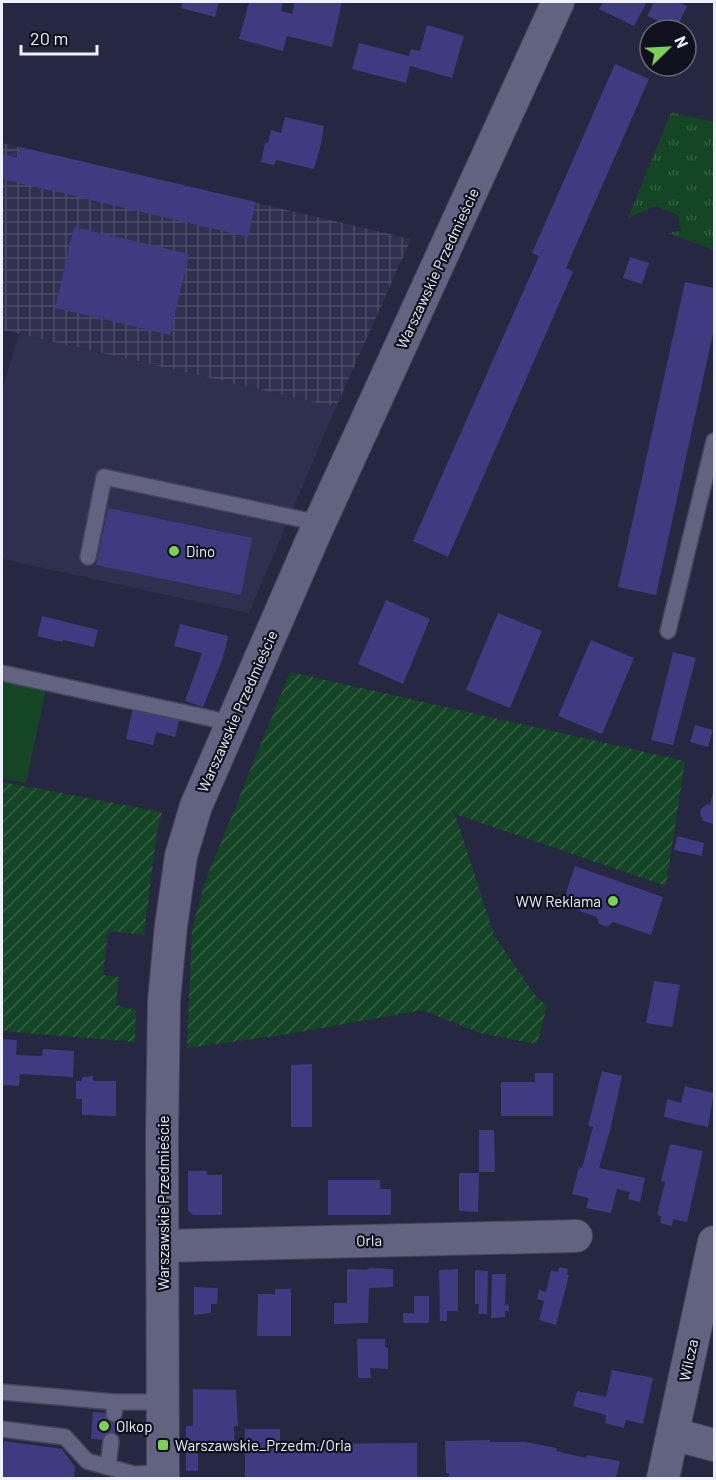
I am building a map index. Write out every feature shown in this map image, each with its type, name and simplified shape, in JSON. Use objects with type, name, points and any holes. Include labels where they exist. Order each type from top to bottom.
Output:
[{"type":"street","name":"Warszawskie Przedmieście","points":[[163,1476],[164,1012],[171,926],[181,856],[196,806],[320,523],[558,2]]},
{"type":"street","name":"Orla","points":[[163,1246],[576,1236]]},
{"type":"street","name":"Wilcza","points":[[663,1479],[714,1242]]},
{"type":"street","points":[[673,1434],[714,1445]]},
{"type":"lane","points":[[668,631],[714,441]]},
{"type":"lane","points":[[88,557],[104,477],[320,523]]},
{"type":"lane","points":[[2,673],[232,724]]},
{"type":"lane","points":[[2,1392],[115,1408],[162,1402]]},
{"type":"lane","points":[[2,1429],[65,1437],[87,1461],[134,1474],[163,1476]]},
{"type":"lane","points":[[108,1467],[111,1441]]},
{"type":"shaded area","points":[[2,143],[411,239],[336,407],[2,330]]},
{"type":"shaded area","points":[[19,334],[336,407],[249,613],[2,559],[2,389]]},
{"type":"green space","points":[[671,112],[714,122],[714,250],[668,233],[681,231],[678,215],[655,206],[628,218]]},
{"type":"green space","points":[[290,672],[685,761],[666,886],[455,814],[494,935],[533,993],[547,1006],[537,1044],[480,1033],[422,1010],[289,1034],[187,1048],[192,929],[205,882]]},
{"type":"green space","points":[[2,680],[46,690],[26,783],[2,778]]},
{"type":"green space","points":[[2,782],[162,812],[157,831],[144,935],[108,931],[103,975],[119,977],[116,1005],[136,1010],[135,1042],[2,1031]]},
{"type":"building","points":[[183,2],[219,2],[215,17],[181,8]]},
{"type":"building","points":[[249,2],[283,2],[281,11],[292,14],[295,2],[342,2],[332,47],[287,36],[283,51],[239,39]]},
{"type":"building","points":[[603,2],[647,2],[634,26],[599,9]]},
{"type":"building","points":[[654,2],[677,2],[687,6],[681,18],[647,16]]},
{"type":"building","points":[[427,25],[464,36],[452,78],[410,66],[406,83],[352,69],[359,43],[409,56],[411,49],[420,51]]},
{"type":"building","points":[[615,64],[638,74],[638,78],[649,79],[566,268],[573,272],[448,557],[413,541],[539,256],[532,253]]},
{"type":"building","points":[[285,117],[324,126],[314,169],[276,160],[274,165],[261,162],[265,142],[268,143],[271,130],[281,133]]},
{"type":"building","points":[[20,147],[256,202],[248,237],[2,179],[2,154],[18,158]]},
{"type":"building","points":[[74,227],[189,254],[170,335],[55,308]]},
{"type":"building","points":[[630,257],[649,263],[642,284],[623,278]]},
{"type":"building","points":[[685,282],[714,288],[714,329],[656,595],[618,587]]},
{"type":"building","name":"Dino","points":[[108,508],[252,538],[241,595],[96,565]]},
{"type":"building","points":[[386,600],[430,619],[403,684],[358,664]]},
{"type":"building","points":[[498,613],[542,631],[510,708],[466,690]]},
{"type":"building","points":[[42,616],[98,630],[94,647],[37,636]]},
{"type":"building","points":[[180,624],[228,636],[223,658],[203,707],[185,701],[202,653],[174,646]]},
{"type":"building","points":[[591,640],[634,658],[602,734],[558,716]]},
{"type":"building","points":[[673,652],[696,658],[673,745],[651,740]]},
{"type":"building","points":[[133,708],[180,718],[175,737],[156,732],[153,745],[126,739]]},
{"type":"building","points":[[695,725],[713,730],[708,747],[690,742]]},
{"type":"building","points":[[714,787],[714,824],[702,821],[700,815],[701,809],[706,804],[710,805]]},
{"type":"building","points":[[677,836],[704,843],[702,856],[674,850]]},
{"type":"building","name":"WW Reklama","points":[[575,866],[663,897],[651,935],[613,922],[607,927],[599,924],[597,917],[562,905]]},
{"type":"building","points":[[654,981],[680,985],[672,1027],[646,1023]]},
{"type":"building","points":[[2,1039],[17,1040],[16,1055],[42,1056],[43,1049],[74,1051],[73,1077],[20,1074],[19,1086],[2,1085]]},
{"type":"building","points":[[312,1064],[312,1127],[291,1127],[291,1065]]},
{"type":"building","points":[[602,1071],[622,1076],[599,1168],[645,1178],[640,1202],[628,1199],[630,1192],[617,1189],[611,1213],[586,1208],[589,1198],[572,1194],[593,1127],[588,1126]]},
{"type":"building","points":[[535,1073],[553,1073],[553,1116],[501,1116],[501,1082],[535,1082]]},
{"type":"building","points":[[93,1076],[93,1081],[116,1081],[116,1116],[82,1115],[82,1099],[76,1099],[76,1081],[82,1081],[82,1077]]},
{"type":"building","points":[[685,1086],[714,1093],[708,1127],[664,1117],[667,1099],[681,1103]]},
{"type":"building","points":[[479,1130],[494,1130],[495,1172],[479,1172]]},
{"type":"building","points":[[670,1144],[703,1151],[687,1222],[673,1219],[672,1226],[660,1223],[661,1216],[657,1215],[665,1182],[661,1181]]},
{"type":"building","points":[[188,1171],[207,1171],[207,1175],[222,1175],[222,1215],[193,1215],[188,1210]]},
{"type":"building","points":[[459,1173],[479,1173],[478,1212],[459,1211]]},
{"type":"building","points":[[328,1180],[380,1180],[380,1189],[391,1189],[391,1215],[328,1215]]},
{"type":"building","points":[[559,1267],[568,1269],[567,1275],[569,1275],[556,1325],[539,1320],[544,1301],[537,1299],[539,1290],[546,1292],[551,1270],[558,1272]]},
{"type":"building","points":[[369,1268],[393,1269],[393,1287],[369,1288],[368,1323],[334,1324],[334,1303],[347,1303],[347,1269],[367,1270]]},
{"type":"building","points":[[458,1269],[458,1311],[447,1311],[447,1321],[440,1321],[439,1270]]},
{"type":"building","points":[[475,1270],[488,1271],[487,1314],[478,1314],[479,1304],[475,1304]]},
{"type":"building","points":[[492,1274],[506,1274],[505,1304],[509,1305],[509,1311],[505,1311],[505,1317],[491,1318]]},
{"type":"building","points":[[194,1287],[218,1288],[217,1304],[211,1304],[211,1313],[194,1315]]},
{"type":"building","points":[[275,1289],[291,1289],[291,1336],[257,1336],[258,1294],[275,1294]]},
{"type":"building","points":[[414,1296],[429,1296],[429,1323],[403,1323],[403,1313],[414,1313]]},
{"type":"building","points":[[357,1339],[385,1339],[385,1347],[388,1348],[388,1369],[370,1368],[371,1378],[358,1378]]},
{"type":"building","points":[[612,1370],[653,1378],[643,1424],[626,1420],[624,1428],[605,1423],[606,1415],[573,1406],[577,1391],[606,1397]]},
{"type":"building","points":[[193,1389],[236,1390],[238,1426],[234,1426],[235,1449],[198,1450],[198,1471],[186,1471],[186,1426],[193,1426]]},
{"type":"building","points":[[93,1412],[117,1414],[114,1441],[91,1439]]},
{"type":"building","points":[[245,1429],[280,1429],[280,1444],[417,1443],[417,1478],[245,1478]]},
{"type":"building","points":[[490,1440],[490,1442],[526,1442],[557,1448],[556,1451],[586,1458],[587,1455],[620,1461],[616,1478],[449,1478],[449,1473],[446,1473],[445,1441]]},
{"type":"building","points":[[4,1441],[62,1449],[75,1467],[74,1478],[2,1478]]},
{"type":"place","name":"Dino","points":[[174,551]]},
{"type":"place","name":"WW Reklama","points":[[613,901]]},
{"type":"place","name":"Olkop","points":[[104,1426]]},
{"type":"place","name":"Warszawskie_Przedm./Orla","points":[[163,1445]]}]
